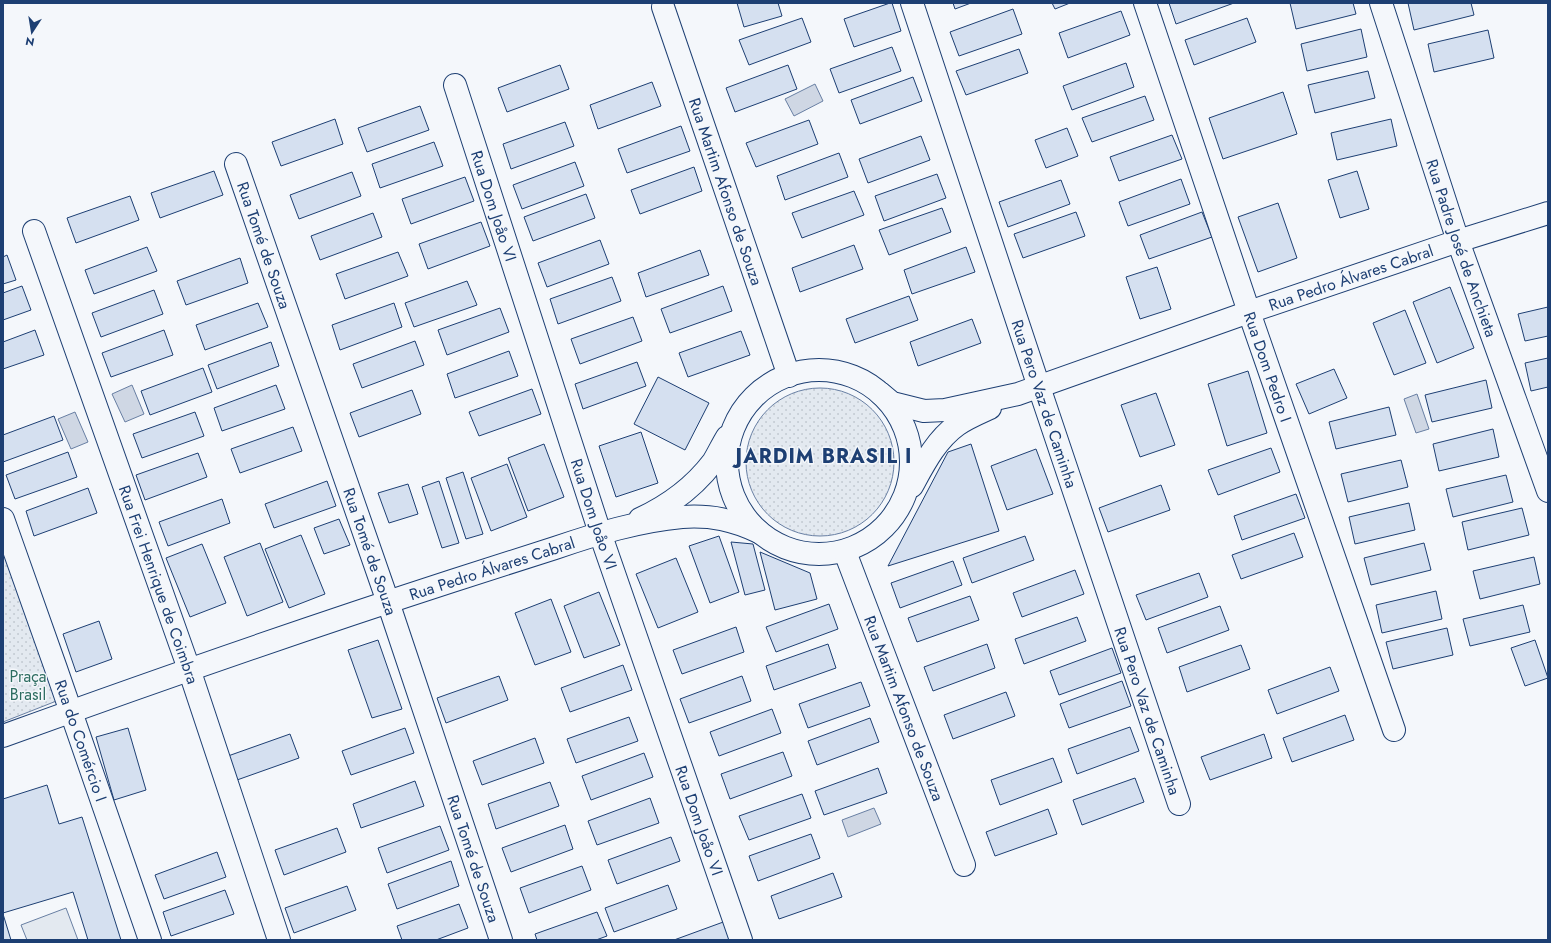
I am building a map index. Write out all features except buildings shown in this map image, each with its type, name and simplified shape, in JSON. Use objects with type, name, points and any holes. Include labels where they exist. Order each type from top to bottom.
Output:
[{"type":"street","name":"Rua Pero Vaz de Caminha","points":[[912,3],[1038,387],[1179,804]]},
{"type":"street","name":"Rua Dom Pedro I","points":[[1146,3],[1249,312],[1394,730]]},
{"type":"street","name":"Rua Padre José de Anchieta","points":[[1381,3],[1458,241],[1548,491]]},
{"type":"street","name":"Rua Martim Afonso de Souza","points":[[663,7],[789,376]]},
{"type":"street","name":"Rua Dom Joåo VI","points":[[455,85],[609,531],[741,940]]},
{"type":"street","name":"Rua Tomé de Souza","points":[[236,164],[388,602],[501,940]]},
{"type":"street","name":"Rua Pedro Álvares Cabral","points":[[901,505],[933,451],[950,430],[969,418],[1018,394],[1249,312],[1458,241],[1548,213]]},
{"type":"street","name":"Rua Frei Henrique de Coimbra","points":[[34,231],[189,669],[279,940]]},
{"type":"street","points":[[810,371],[832,371],[849,376],[865,383],[880,393],[893,407],[902,420],[911,448],[911,476],[901,505],[882,530],[864,543],[845,552],[824,554],[799,552],[775,543],[759,532],[745,518],[735,500],[729,483],[727,465],[729,442],[737,419],[748,404],[760,392],[774,383],[789,376],[810,371]]},
{"type":"street","name":"Rua Pedro Álvares Cabral","points":[[880,393],[892,403],[924,411],[945,410],[1018,394]]},
{"type":"street","name":"Rua Pedro Álvares Cabral","points":[[3,736],[189,669],[388,602],[609,531],[647,516],[682,494],[713,461],[737,419]]},
{"type":"street","name":"Rua Pedro Álvares Cabral","points":[[609,531],[675,518],[704,517],[721,518],[741,524],[759,532]]},
{"type":"street","name":"Rua do Comércio I","points":[[3,519],[72,711],[150,940]]},
{"type":"street","name":"Rua Martim Afonso de Souza","points":[[845,552],[964,866]]},
{"type":"green space","points":[[813,388],[827,388],[848,393],[873,409],[889,434],[893,448],[893,476],[889,490],[873,515],[848,531],[827,536],[813,536],[792,531],[767,515],[751,490],[746,469],[746,455],[751,434],[767,409],[792,393]]},
{"type":"green space","name":"Praça Brasil","points":[[3,548],[59,700],[3,722]]},
{"type":"green space","points":[[66,908],[78,940],[27,940],[21,925]]},
{"type":"shaded area","points":[[815,84],[823,101],[794,116],[785,99]]},
{"type":"shaded area","points":[[132,385],[144,414],[125,422],[112,394]]},
{"type":"shaded area","points":[[1417,394],[1429,429],[1416,433],[1404,399]]},
{"type":"shaded area","points":[[75,412],[88,442],[71,449],[58,419]]},
{"type":"shaded area","points":[[874,808],[881,824],[848,837],[842,820]]},
{"type":"district","name":"JARDIM BRASIL I","points":[[824,456]]}]
